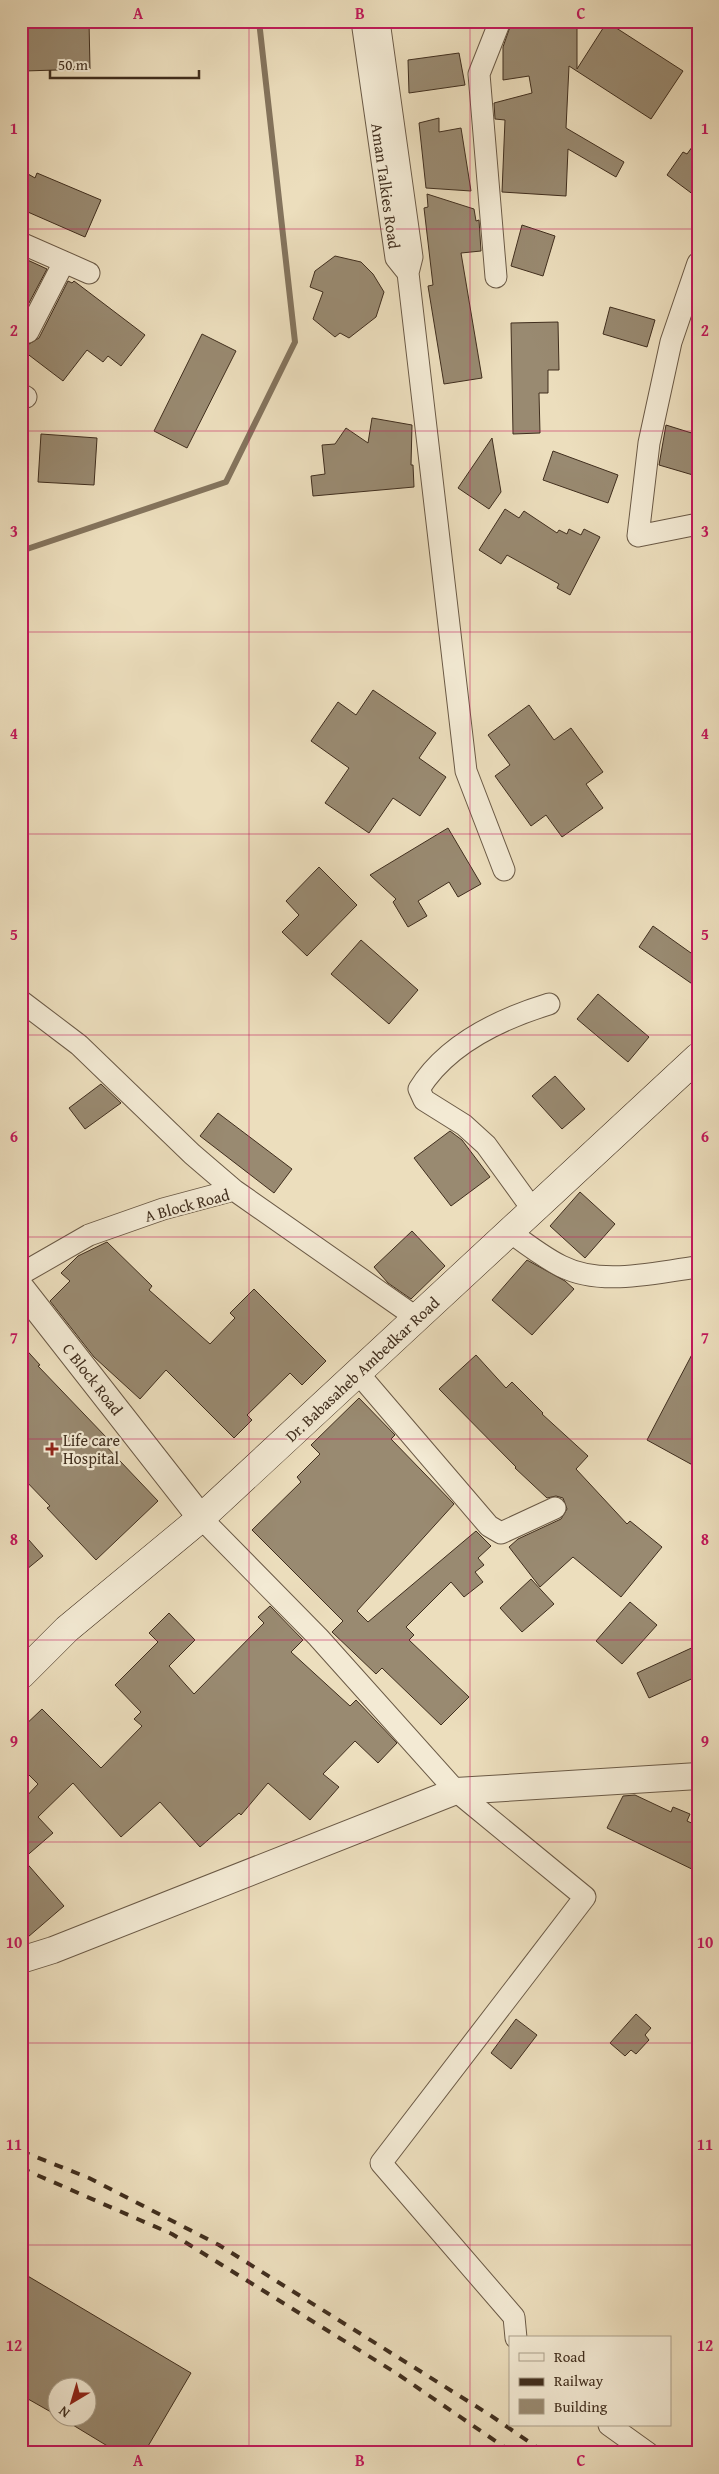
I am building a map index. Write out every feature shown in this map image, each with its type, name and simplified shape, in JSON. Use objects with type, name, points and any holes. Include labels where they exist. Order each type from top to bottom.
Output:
[{"type":"main road","name":"Dr. Babasaheb Ambedkar Road","points":[[21,1675],[66,1629],[672,1072],[698,1040]]},
{"type":"main road","name":"Dr. Babasaheb Ambedkar Road","points":[[672,1072],[698,1057]]},
{"type":"main road","name":"Dr. Babasaheb Ambedkar Road","points":[[21,1654],[195,1511],[358,1373],[410,1313],[510,1232],[529,1204]]},
{"type":"street","name":"Aman Talkies Road","points":[[362,21],[396,258],[408,273]]},
{"type":"street","name":"Aman Talkies Road","points":[[379,21],[412,257],[408,273]]},
{"type":"street","points":[[496,277],[479,74],[500,21]]},
{"type":"street","points":[[21,243],[89,273]]},
{"type":"street","points":[[28,332],[64,262]]},
{"type":"street","points":[[698,265],[671,342],[649,444],[638,536],[698,524]]},
{"type":"street","points":[[408,273],[466,771],[504,870]]},
{"type":"street","points":[[21,1001],[79,1045],[192,1154],[234,1190]]},
{"type":"street","points":[[529,1204],[486,1145],[464,1125],[424,1100],[419,1089],[428,1074],[476,1034],[509,1016],[549,1004]]},
{"type":"street","name":"A Block Road","points":[[21,1274],[89,1235],[163,1209],[234,1190],[410,1313]]},
{"type":"street","points":[[510,1232],[561,1267],[583,1274],[626,1276],[698,1267]]},
{"type":"street","name":"C Block Road","points":[[21,1288],[195,1511]]},
{"type":"street","points":[[358,1373],[489,1526],[501,1533],[555,1508]]},
{"type":"street","points":[[195,1511],[318,1637],[456,1790],[585,1897],[382,2163],[514,2317],[516,2336]]},
{"type":"street","points":[[21,1960],[53,1950],[456,1790],[698,1776]]},
{"type":"street","points":[[610,2426],[648,2453]]},
{"type":"building","points":[[89,21],[90,69],[24,71],[22,23]]},
{"type":"building","points":[[512,21],[577,21],[577,69],[607,22],[683,71],[651,119],[569,66],[566,128],[624,162],[616,177],[568,149],[566,196],[502,192],[505,120],[495,119],[494,103],[532,93],[529,76],[503,80],[503,47]]},
{"type":"building","points":[[459,53],[465,85],[409,93],[408,60]]},
{"type":"building","points":[[439,118],[439,132],[461,128],[471,191],[426,188],[419,123]]},
{"type":"building","points":[[698,139],[698,198],[667,175],[683,152],[687,154]]},
{"type":"building","points":[[21,170],[35,178],[37,173],[101,200],[85,237],[21,209]]},
{"type":"building","points":[[427,194],[474,209],[476,221],[479,220],[481,251],[461,253],[482,378],[444,384],[428,286],[433,285],[424,208],[428,207]]},
{"type":"building","points":[[522,225],[555,236],[543,276],[511,266]]},
{"type":"building","points":[[335,256],[361,262],[373,274],[384,292],[376,317],[349,338],[340,333],[335,337],[313,319],[323,292],[310,287],[315,271]]},
{"type":"building","points":[[21,257],[47,269],[21,318]]},
{"type":"building","points":[[68,281],[72,283],[74,281],[145,335],[121,366],[108,356],[103,362],[87,350],[63,381],[21,349],[21,342],[29,344],[39,338]]},
{"type":"building","points":[[610,307],[655,320],[647,347],[603,334]]},
{"type":"building","points":[[558,322],[559,370],[548,370],[548,393],[539,393],[540,433],[513,434],[511,323]]},
{"type":"building","points":[[202,334],[236,351],[187,448],[154,431]]},
{"type":"building","points":[[372,418],[412,425],[411,465],[413,465],[414,487],[313,496],[311,476],[325,474],[322,445],[335,444],[346,428],[368,443]]},
{"type":"building","points":[[666,425],[698,435],[698,458],[693,475],[659,465]]},
{"type":"building","points":[[41,434],[97,438],[94,485],[38,482]]},
{"type":"building","points":[[492,438],[501,492],[489,509],[458,488]]},
{"type":"building","points":[[553,451],[618,475],[608,503],[543,480]]},
{"type":"building","points":[[505,509],[519,518],[524,511],[557,533],[559,530],[567,534],[569,529],[581,535],[584,529],[600,537],[570,595],[557,588],[559,584],[507,555],[501,564],[479,550]]},
{"type":"building","points":[[373,690],[436,733],[419,758],[446,777],[420,816],[393,798],[369,833],[325,803],[349,768],[311,741],[338,702],[356,715]]},
{"type":"building","points":[[529,705],[554,740],[571,728],[603,772],[586,784],[603,808],[562,837],[546,815],[531,826],[495,776],[510,765],[488,735]]},
{"type":"building","points":[[448,828],[481,884],[458,897],[449,882],[418,901],[427,916],[408,927],[393,902],[396,899],[370,875]]},
{"type":"building","points":[[319,867],[357,905],[307,956],[282,932],[299,915],[286,901]]},
{"type":"building","points":[[653,926],[698,958],[698,988],[639,947]]},
{"type":"building","points":[[361,940],[418,990],[389,1024],[331,974]]},
{"type":"building","points":[[598,994],[649,1037],[628,1062],[577,1019]]},
{"type":"building","points":[[555,1076],[585,1109],[562,1129],[532,1096]]},
{"type":"building","points":[[101,1084],[121,1103],[85,1129],[69,1108]]},
{"type":"building","points":[[218,1113],[292,1169],[274,1193],[200,1136]]},
{"type":"building","points":[[450,1131],[462,1140],[490,1177],[451,1206],[414,1158]]},
{"type":"building","points":[[580,1192],[615,1224],[585,1258],[550,1226]]},
{"type":"building","points":[[412,1231],[445,1266],[411,1299],[388,1283],[374,1267]]},
{"type":"building","points":[[107,1242],[152,1286],[149,1290],[210,1344],[235,1318],[230,1313],[254,1289],[326,1361],[302,1385],[290,1373],[247,1415],[252,1420],[234,1438],[166,1370],[140,1399],[94,1357],[50,1301],[70,1281],[61,1273],[78,1256]]},
{"type":"building","points":[[527,1260],[565,1281],[574,1289],[532,1335],[492,1300]]},
{"type":"building","points":[[698,1343],[698,1468],[647,1440]]},
{"type":"building","points":[[21,1344],[40,1365],[38,1366],[106,1437],[101,1441],[158,1501],[96,1560],[47,1508],[50,1506],[21,1476]]},
{"type":"building","points":[[476,1355],[506,1388],[512,1382],[542,1414],[588,1456],[576,1469],[627,1524],[630,1521],[662,1547],[621,1597],[573,1557],[540,1587],[509,1547],[518,1539],[561,1519],[567,1509],[563,1498],[556,1496],[547,1498],[515,1468],[439,1389]]},
{"type":"building","points":[[359,1398],[395,1435],[391,1439],[454,1504],[357,1611],[368,1622],[476,1531],[491,1546],[478,1558],[484,1565],[475,1572],[483,1582],[464,1597],[451,1582],[406,1627],[414,1635],[409,1640],[469,1697],[441,1725],[382,1668],[376,1674],[332,1632],[343,1621],[252,1530],[301,1482],[297,1477],[320,1454],[311,1445]]},
{"type":"building","points":[[21,1531],[43,1556],[21,1574]]},
{"type":"building","points":[[531,1579],[554,1604],[522,1632],[500,1608]]},
{"type":"building","points":[[630,1602],[657,1625],[622,1664],[596,1641]]},
{"type":"building","points":[[270,1606],[303,1640],[291,1652],[350,1706],[356,1700],[397,1743],[378,1763],[355,1741],[323,1774],[339,1787],[310,1820],[268,1783],[241,1815],[239,1813],[200,1847],[160,1802],[121,1837],[73,1783],[38,1817],[53,1833],[23,1859],[64,1906],[21,1943],[21,1798],[23,1800],[38,1784],[21,1767],[21,1729],[42,1709],[101,1768],[142,1726],[134,1719],[141,1712],[115,1685],[158,1642],[149,1633],[169,1613],[195,1640],[169,1666],[194,1694],[264,1623],[258,1617]]},
{"type":"building","points":[[698,1645],[698,1676],[649,1698],[637,1673]]},
{"type":"building","points":[[635,1795],[671,1812],[673,1807],[690,1814],[687,1821],[698,1826],[698,1872],[607,1828],[623,1796]]},
{"type":"building","points":[[636,2014],[651,2028],[645,2035],[649,2040],[636,2054],[631,2050],[625,2056],[610,2043]]},
{"type":"building","points":[[516,2019],[537,2035],[511,2069],[491,2053]]},
{"type":"building","points":[[21,2272],[191,2373],[144,2453],[119,2453],[74,2426],[98,2426],[98,2376],[48,2376],[48,2410],[21,2395]]},
{"type":"waterway","points":[[21,551],[226,482],[295,342],[259,21]]},
{"type":"railway","points":[[21,2151],[89,2178],[219,2245],[490,2415],[545,2453]]},
{"type":"railway","points":[[21,2168],[172,2234],[396,2373],[513,2453]]},
{"type":"place","name":"Life care Hospital","points":[[52,1449]]}]
